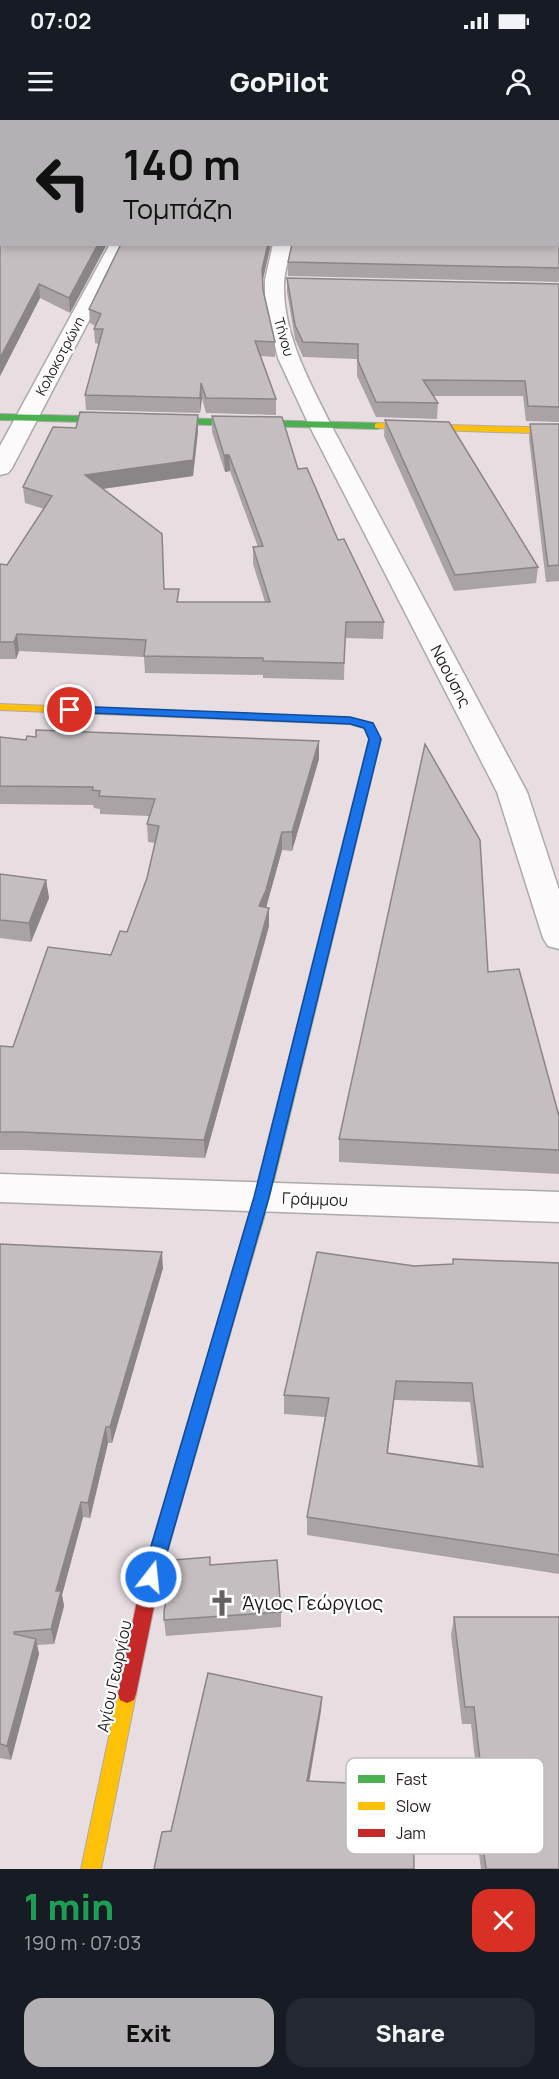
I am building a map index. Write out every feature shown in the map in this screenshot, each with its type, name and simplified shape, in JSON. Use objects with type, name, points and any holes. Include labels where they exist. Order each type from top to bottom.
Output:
[{"type":"street","name":"Κολοκοτρώνη","points":[[0,468],[119,246]]},
{"type":"street","name":"Τήνου","points":[[283,246],[274,284],[277,321],[292,366],[320,425]]},
{"type":"street","points":[[274,284],[298,285]]},
{"type":"street","points":[[0,417],[559,431]]},
{"type":"street","name":"Ναούσης","points":[[320,425],[512,792],[559,938]]},
{"type":"street","name":"Αγίου Γεωργίου","points":[[0,707],[350,721],[369,726],[375,739],[262,1197],[151,1577],[91,1869]]},
{"type":"street","name":"Γράμμου","points":[[0,1188],[559,1207]]},
{"type":"building","points":[[0,246],[97,246],[69,298],[39,284],[0,358]]},
{"type":"building","points":[[120,246],[268,246],[262,269],[263,290],[275,342],[255,341],[276,399],[206,398],[201,383],[200,398],[85,395],[103,329],[94,329],[101,314],[89,309]]},
{"type":"building","points":[[292,246],[559,246],[559,268],[288,262]]},
{"type":"building","points":[[287,278],[559,284],[559,407],[528,406],[525,381],[423,380],[438,403],[376,402],[358,361],[358,344],[303,342],[295,325]]},
{"type":"building","points":[[80,412],[198,415],[193,460],[85,475],[162,534],[164,589],[179,589],[177,602],[270,602],[253,547],[263,546],[229,455],[224,455],[212,416],[282,417],[298,469],[307,468],[338,540],[344,539],[384,622],[346,622],[344,663],[263,661],[263,658],[144,656],[146,640],[17,634],[14,642],[0,642],[0,564],[7,565],[52,496],[23,487],[53,427],[76,428]]},
{"type":"building","points":[[385,420],[449,422],[538,567],[455,575]]},
{"type":"building","points":[[530,424],[559,424],[559,565],[548,566]]},
{"type":"building","points":[[36,730],[319,741],[292,832],[282,832],[266,890],[259,906],[269,908],[204,1140],[0,1132],[0,1046],[13,1047],[48,947],[111,955],[120,931],[127,932],[147,878],[159,826],[147,824],[155,799],[99,796],[100,791],[92,790],[93,787],[0,786],[0,737],[26,740],[27,736],[36,737]]},
{"type":"building","points":[[425,744],[480,840],[488,972],[519,969],[559,1116],[559,1150],[339,1139]]},
{"type":"building","points":[[0,874],[46,880],[29,923],[0,920]]},
{"type":"building","points":[[0,1244],[162,1252],[110,1427],[106,1427],[88,1503],[81,1502],[56,1591],[61,1591],[51,1629],[14,1632],[14,1634],[36,1639],[7,1746],[0,1744]]},
{"type":"building","points":[[317,1252],[414,1266],[453,1264],[453,1259],[559,1263],[559,1555],[307,1517],[329,1398],[284,1395]],"holes":[[[396,1381],[472,1383],[483,1467],[387,1453]]]},
{"type":"building","name":"Άγιος Γεώργιος","points":[[210,1557],[210,1565],[277,1560],[281,1612],[164,1620],[174,1560]]},
{"type":"building","points":[[454,1617],[559,1617],[559,1869],[486,1869],[484,1854],[544,1854],[544,1758],[480,1758],[474,1707],[465,1707]]},
{"type":"building","points":[[208,1673],[322,1697],[307,1781],[346,1783],[346,1854],[414,1854],[414,1869],[154,1869],[162,1832],[171,1831]]},
{"type":"traffic: fast","points":[[0,417],[378,426]]},
{"type":"traffic: fast","points":[[226,1320],[262,1197],[375,739],[373,735]]},
{"type":"traffic: slow","points":[[378,426],[559,431]]},
{"type":"traffic: slow","points":[[0,707],[350,721],[369,726],[373,735]]},
{"type":"traffic: slow","points":[[91,1869],[127,1694]]},
{"type":"traffic: jam","points":[[127,1694],[151,1577],[226,1320]]},
{"type":"place","name":"Άγιος Γεώργιος","points":[[222,1603]]},
{"type":"route","points":[[70,710],[350,721],[369,726],[375,739],[262,1197],[151,1577]]}]
